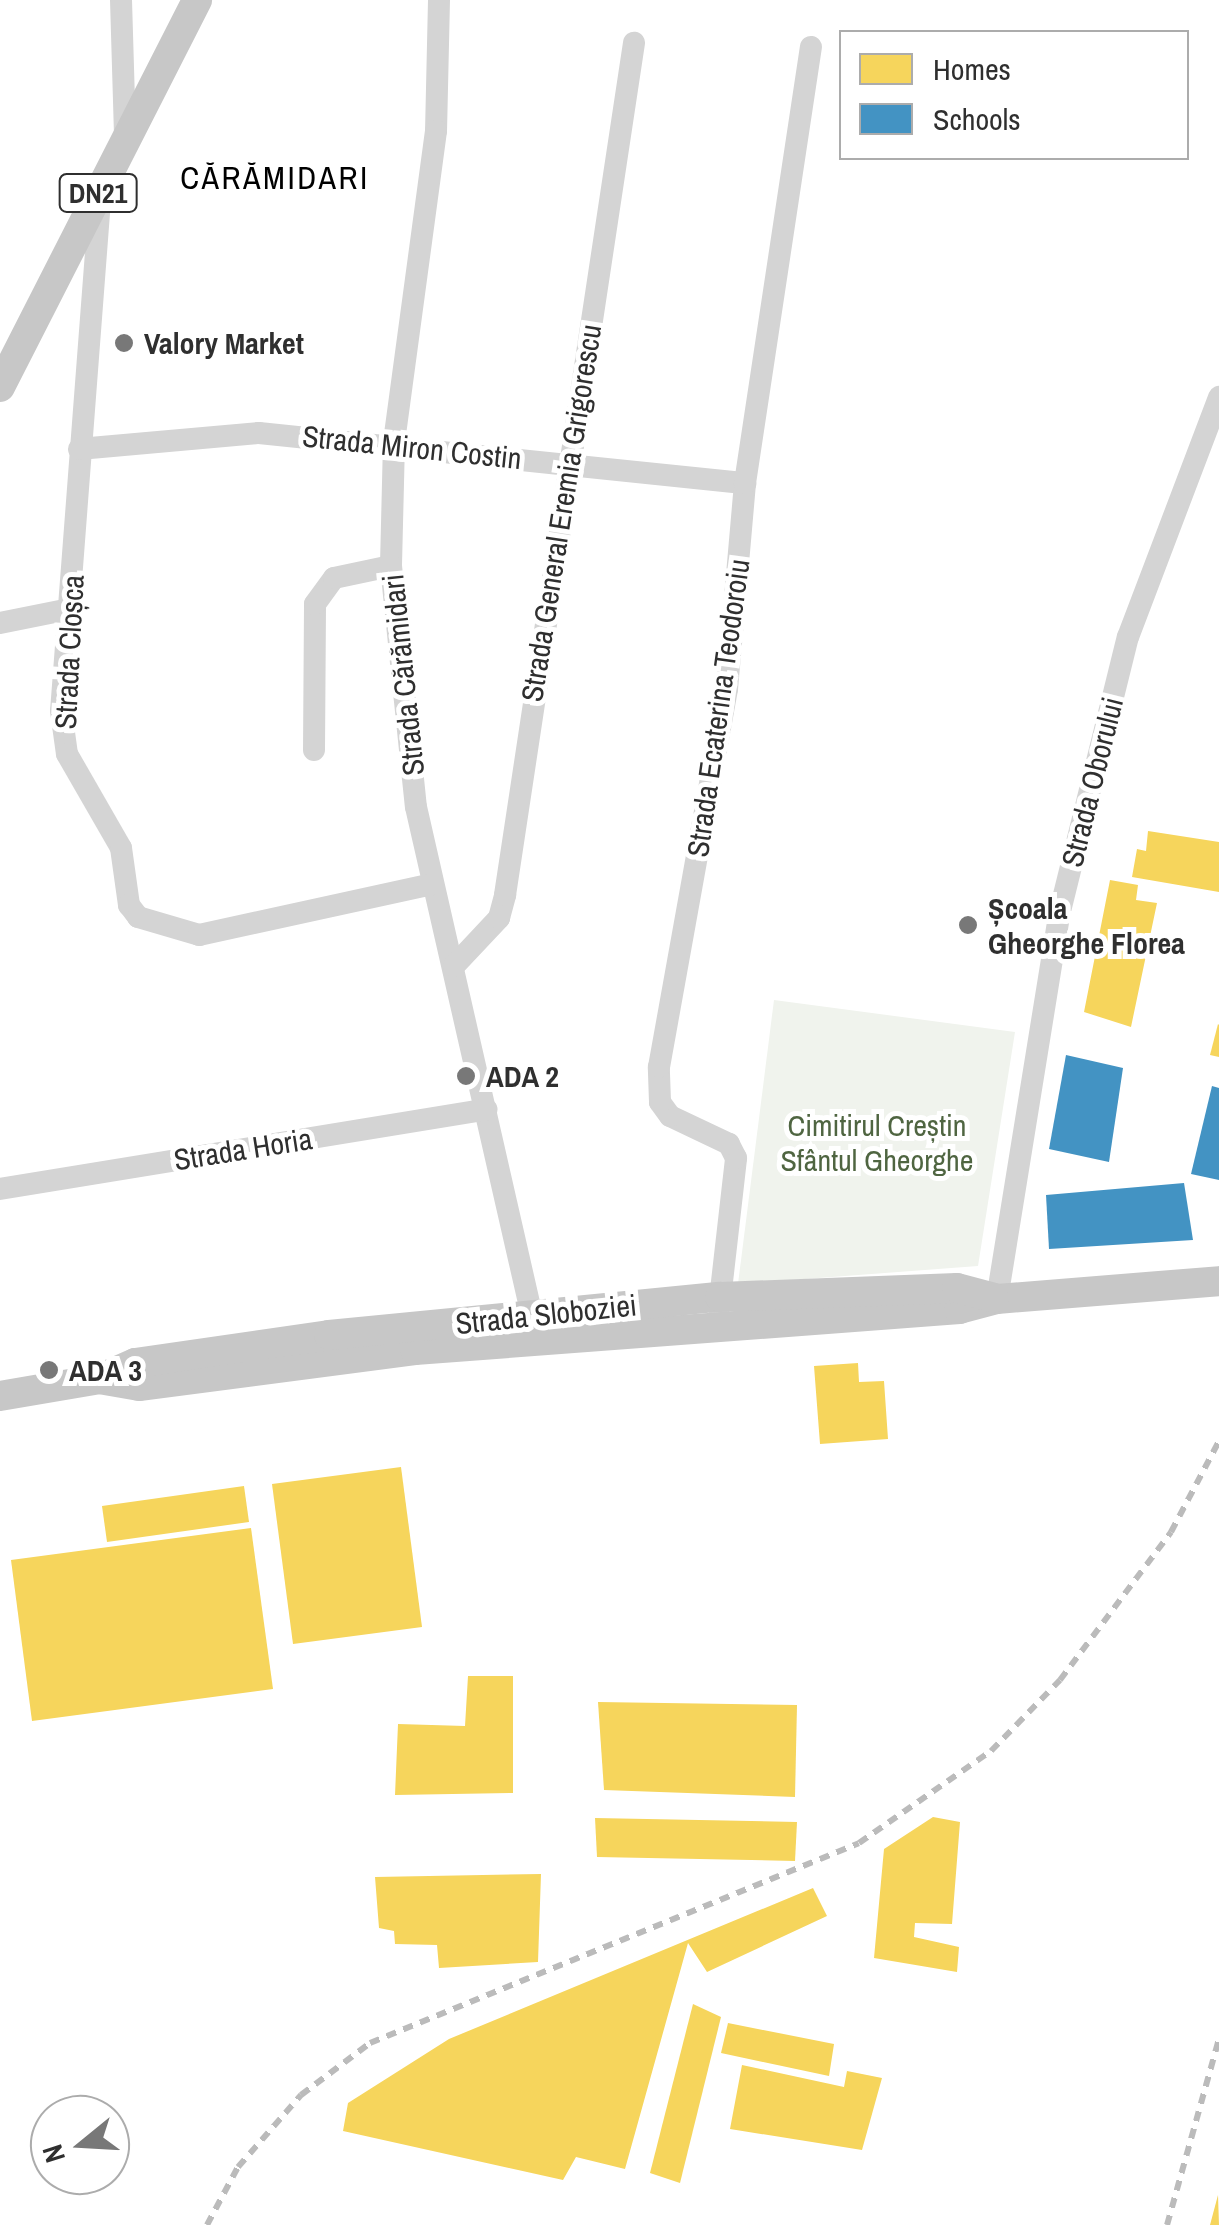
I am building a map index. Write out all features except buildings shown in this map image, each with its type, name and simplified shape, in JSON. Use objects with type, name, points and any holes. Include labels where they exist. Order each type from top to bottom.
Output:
[{"type":"main road","name":"DN21","points":[[0,387],[197,0]]},
{"type":"main road","name":"Strada Sloboziei","points":[[0,1396],[99,1380],[136,1363],[174,1358],[957,1288],[997,1299],[1219,1281]]},
{"type":"street","points":[[121,0],[125,137]]},
{"type":"street","name":"Strada Cărămidari","points":[[439,0],[436,132],[394,442],[392,566],[405,733],[432,884],[454,966],[534,1327]]},
{"type":"street","name":"Strada General Eremia Grigorescu","points":[[454,966],[488,932],[502,906],[634,43]]},
{"type":"street","name":"Strada Ecaterina Teodoroiu","points":[[721,1312],[736,1158],[729,1144],[670,1116],[658,1085],[727,688],[746,483],[811,48]]},
{"type":"street","name":"Strada Cloșca","points":[[101,186],[79,449],[62,738],[121,848],[129,905],[138,917],[198,935],[233,932],[432,884]]},
{"type":"street","name":"Strada Oborului","points":[[997,1299],[1060,911],[1128,637],[1219,397]]},
{"type":"street","name":"Strada Miron Costin","points":[[79,449],[259,433],[394,442],[746,483]]},
{"type":"street","points":[[314,750],[315,604],[334,578],[392,566]]},
{"type":"street","points":[[0,623],[70,609]]},
{"type":"street","name":"Strada Horia","points":[[0,1189],[486,1109]]},
{"type":"green space","name":"Cimitirul Creștin Sfântul Gheorghe","points":[[774,1000],[1015,1032],[978,1266],[738,1284]]},
{"type":"railway","points":[[207,2225],[238,2167],[301,2095],[370,2043],[859,1843],[991,1751],[1060,1680],[1171,1532],[1219,1441]]},
{"type":"railway","points":[[1167,2225],[1219,2039]]},
{"type":"place","name":"Valory Market","points":[[124,343]]},
{"type":"place","name":"Școala Gheorghe Florea","points":[[968,925]]},
{"type":"place","name":"ADA 2","points":[[466,1076]]},
{"type":"place","name":"ADA 3","points":[[49,1370]]},
{"type":"district","name":"CĂRĂMIDARI","points":[[275,178]]}]
